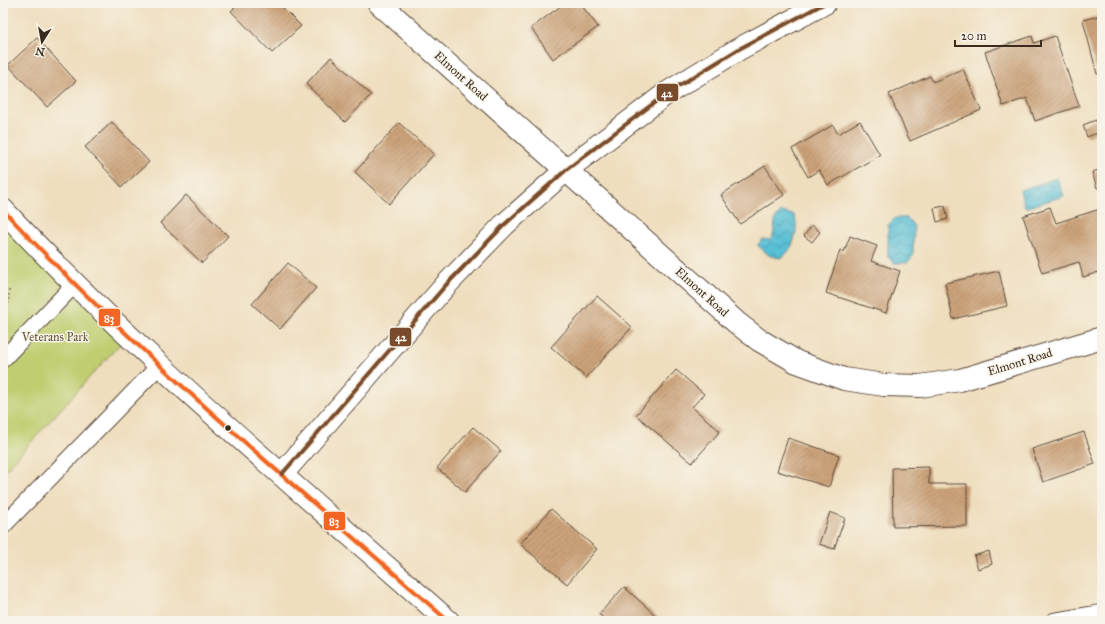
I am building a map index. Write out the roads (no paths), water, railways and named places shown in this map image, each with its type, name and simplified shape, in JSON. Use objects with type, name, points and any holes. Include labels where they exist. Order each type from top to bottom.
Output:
[{"type":"street","name":"Elmont Road","points":[[379,3],[737,323],[759,340],[797,362],[844,379],[884,385],[920,386],[960,380],[1102,338]]},
{"type":"street","points":[[282,474],[446,285],[504,225],[566,170],[667,93],[739,49],[825,3]]},
{"type":"street","points":[[3,210],[74,285],[159,366],[448,621]]},
{"type":"lane","points":[[3,359],[74,285]]},
{"type":"lane","points":[[3,526],[159,366]]},
{"type":"lane","points":[[1054,621],[1102,613]]},
{"type":"water","points":[[1057,178],[1064,196],[1025,208],[1020,190]]},
{"type":"water","points":[[782,212],[794,215],[796,220],[796,233],[789,251],[780,258],[770,256],[757,245],[763,239],[770,240],[774,233],[776,218]]},
{"type":"water","points":[[895,218],[907,218],[914,226],[913,256],[907,263],[894,263],[888,257],[888,225]]},
{"type":"park label","name":"Veterans Park","points":[[55,337]]}]
